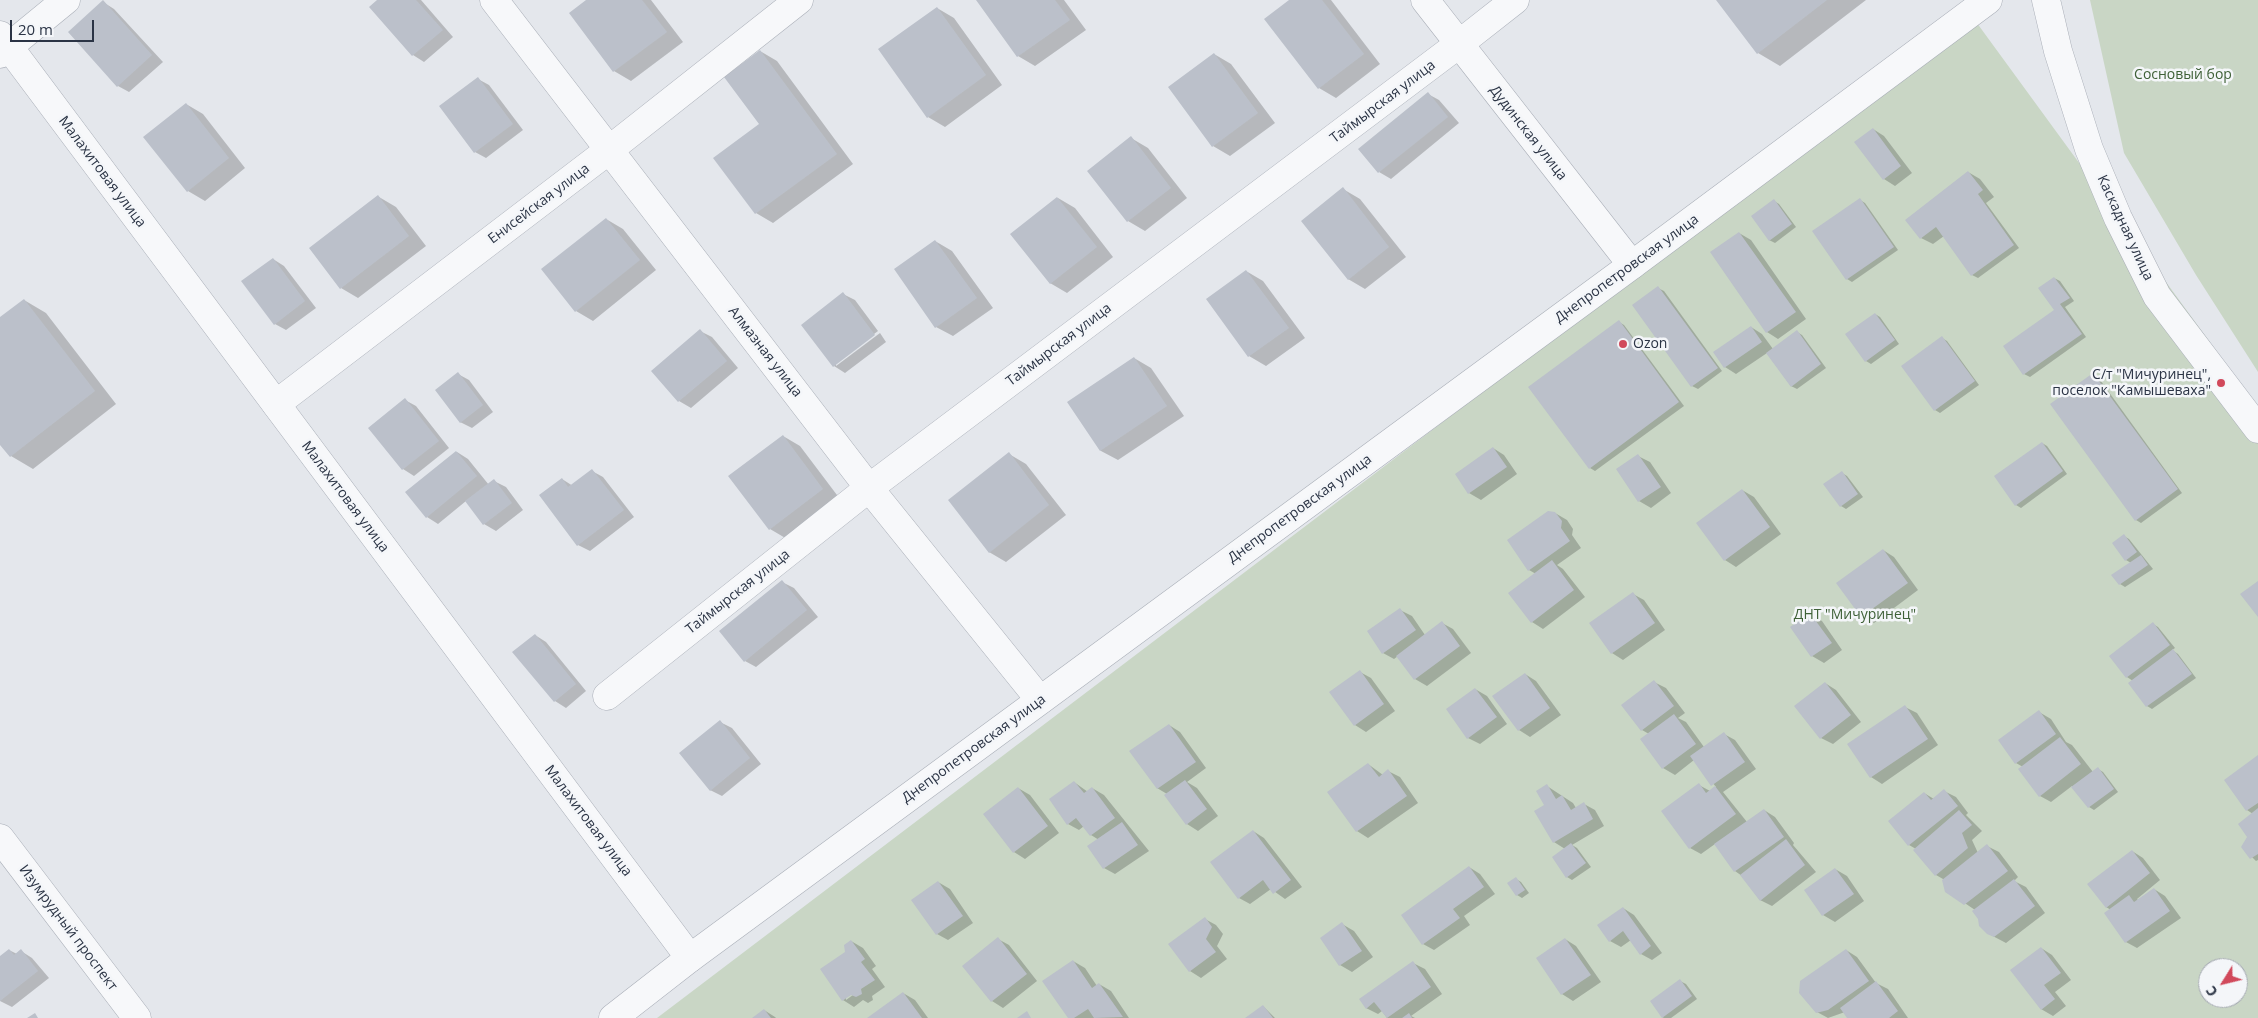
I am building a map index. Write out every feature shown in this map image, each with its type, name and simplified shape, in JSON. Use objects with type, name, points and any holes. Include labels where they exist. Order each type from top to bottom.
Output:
[{"type":"street","points":[[3,45],[66,0]]},
{"type":"street","name":"Алмазная улица","points":[[494,0],[869,488],[1040,700]]},
{"type":"street","name":"Енисейская улица","points":[[276,404],[609,150],[799,0]]},
{"type":"street","name":"Дудинская улица","points":[[1425,0],[1632,265]]},
{"type":"street","name":"Таймырская улица","points":[[607,696],[869,488],[1460,44],[1514,0]]},
{"type":"street","name":"Днепропетровская улица","points":[[613,1018],[690,958],[1632,265],[1988,0]]},
{"type":"street","name":"Каскадная улица","points":[[2046,0],[2058,51],[2089,149],[2118,218],[2157,296],[2258,430]]},
{"type":"street","name":"Малахитовая улица","points":[[3,45],[276,404],[690,958]]},
{"type":"street","name":"Изумрудный проспект","points":[[0,838],[137,1018]]},
{"type":"green space","name":"Сосновый бор","points":[[2090,0],[2258,0],[2258,372],[2196,275],[2124,153]]},
{"type":"green space","name":"ДНТ \"Мичуринец\"","points":[[1974,19],[2258,408],[2258,1018],[657,1018]]},
{"type":"building","points":[[103,0],[152,55],[117,87],[68,32]]},
{"type":"building","points":[[377,0],[416,0],[443,30],[412,56],[369,7]]},
{"type":"building","points":[[586,0],[642,0],[667,32],[613,72],[569,13]]},
{"type":"building","points":[[976,0],[1055,0],[1070,20],[1017,57]]},
{"type":"building","points":[[1289,0],[1322,0],[1364,54],[1318,89],[1264,19]]},
{"type":"building","points":[[1716,0],[1827,0],[1757,54]]},
{"type":"building","points":[[937,7],[986,75],[927,118],[878,49]]},
{"type":"building","points":[[760,50],[837,154],[755,214],[713,158],[759,124],[724,77]]},
{"type":"building","points":[[1214,53],[1258,113],[1212,147],[1168,87]]},
{"type":"building","points":[[478,77],[513,124],[474,153],[439,106]]},
{"type":"building","points":[[1428,92],[1448,117],[1378,173],[1358,149]]},
{"type":"building","points":[[186,103],[229,158],[187,192],[143,137]]},
{"type":"building","points":[[1873,128],[1901,166],[1883,180],[1854,142]]},
{"type":"building","points":[[1131,136],[1171,188],[1127,222],[1087,171]]},
{"type":"building","points":[[1968,171],[1983,190],[1978,194],[2014,245],[1971,276],[1936,227],[1920,239],[1905,220]]},
{"type":"building","points":[[1343,187],[1389,247],[1348,280],[1301,221]]},
{"type":"building","points":[[378,195],[409,236],[340,289],[309,248]]},
{"type":"building","points":[[1057,197],[1097,247],[1050,284],[1010,234]]},
{"type":"building","points":[[1860,198],[1894,247],[1846,280],[1812,231]]},
{"type":"building","points":[[1774,199],[1792,224],[1769,241],[1751,216]]},
{"type":"building","points":[[606,218],[640,260],[575,312],[541,269]]},
{"type":"building","points":[[1739,232],[1796,312],[1766,333],[1710,252]]},
{"type":"building","points":[[935,240],[977,298],[935,328],[894,269]]},
{"type":"building","points":[[273,258],[305,301],[274,325],[241,281]]},
{"type":"building","points":[[1246,270],[1289,328],[1248,357],[1206,299]]},
{"type":"building","points":[[2054,277],[2070,298],[2060,304],[2082,334],[2023,375],[2003,346],[2054,310],[2038,288]]},
{"type":"building","points":[[1658,286],[1718,368],[1691,387],[1632,305]]},
{"type":"building","points":[[843,292],[875,335],[833,367],[801,325]]},
{"type":"building","points":[[24,299],[95,391],[10,457],[0,445],[0,317]]},
{"type":"building","points":[[1875,313],[1895,340],[1865,362],[1845,334]]},
{"type":"building","points":[[1619,320],[1679,402],[1589,469],[1528,387]]},
{"type":"building","points":[[1751,326],[1762,342],[1724,368],[1713,352]]},
{"type":"building","points":[[700,329],[727,361],[678,402],[651,371]]},
{"type":"building","points":[[1797,330],[1821,364],[1791,387],[1766,353]]},
{"type":"building","points":[[1942,336],[1975,381],[1934,411],[1901,366]]},
{"type":"building","points":[[1134,357],[1167,406],[1100,451],[1067,402]]},
{"type":"building","points":[[458,372],[483,405],[460,423],[435,390]]},
{"type":"building","points":[[2093,373],[2178,489],[2135,521],[2050,404]]},
{"type":"building","points":[[405,398],[439,441],[402,470],[368,428]]},
{"type":"building","points":[[783,435],[823,489],[769,530],[728,476]]},
{"type":"building","points":[[2042,442],[2063,471],[2015,506],[1994,476]]},
{"type":"building","points":[[1493,447],[1507,467],[1468,494],[1455,474]]},
{"type":"building","points":[[456,451],[477,476],[426,518],[405,492]]},
{"type":"building","points":[[1009,452],[1049,505],[989,553],[948,500]]},
{"type":"building","points":[[1638,454],[1661,487],[1638,502],[1616,469]]},
{"type":"building","points":[[592,469],[624,510],[577,546],[539,495],[562,478],[568,487]]},
{"type":"building","points":[[1842,471],[1858,494],[1840,507],[1823,484]]},
{"type":"building","points":[[494,479],[512,503],[483,525],[465,501]]},
{"type":"building","points":[[1742,489],[1770,527],[1724,561],[1696,523]]},
{"type":"building","points":[[1548,511],[1555,512],[1562,521],[1561,528],[1570,541],[1528,571],[1507,540]]},
{"type":"building","points":[[2124,534],[2137,552],[2125,561],[2112,543]]},
{"type":"building","points":[[1883,549],[1908,583],[1861,617],[1836,583]]},
{"type":"building","points":[[2141,555],[2148,565],[2119,585],[2111,575]]},
{"type":"building","points":[[1552,560],[1574,590],[1531,623],[1508,593]]},
{"type":"building","points":[[782,580],[807,610],[744,662],[719,631]]},
{"type":"building","points":[[2258,581],[2258,617],[2240,594]]},
{"type":"building","points":[[1633,592],[1655,623],[1611,654],[1589,623]]},
{"type":"building","points":[[1400,608],[1416,630],[1382,654],[1367,631]]},
{"type":"building","points":[[1810,613],[1832,643],[1811,657],[1790,627]]},
{"type":"building","points":[[1442,621],[1460,646],[1414,680],[1396,656]]},
{"type":"building","points":[[2153,622],[2170,645],[2126,678],[2109,656]]},
{"type":"building","points":[[535,634],[576,684],[554,702],[512,652]]},
{"type":"building","points":[[2173,649],[2192,674],[2146,707],[2128,683]]},
{"type":"building","points":[[1360,670],[1384,704],[1354,726],[1329,692]]},
{"type":"building","points":[[1525,673],[1550,708],[1518,731],[1492,696]]},
{"type":"building","points":[[1654,680],[1674,706],[1641,731],[1621,705]]},
{"type":"building","points":[[1825,682],[1851,715],[1820,739],[1794,706]]},
{"type":"building","points":[[1475,688],[1497,717],[1467,739],[1446,709]]},
{"type":"building","points":[[1905,705],[1928,739],[1870,778],[1847,744]]},
{"type":"building","points":[[2039,710],[2056,734],[2015,764],[1998,740]]},
{"type":"building","points":[[1674,714],[1696,744],[1662,769],[1640,739]]},
{"type":"building","points":[[720,720],[750,758],[710,791],[679,753]]},
{"type":"building","points":[[1169,724],[1196,762],[1157,789],[1129,751]]},
{"type":"building","points":[[1724,732],[1745,762],[1711,786],[1690,756]]},
{"type":"building","points":[[2060,737],[2081,764],[2039,797],[2018,769]]},
{"type":"building","points":[[2258,755],[2258,803],[2246,811],[2224,780]]},
{"type":"building","points":[[1368,763],[1379,777],[1388,769],[1407,796],[1356,832],[1327,792]]},
{"type":"building","points":[[2098,767],[2114,789],[2088,808],[2071,787]]},
{"type":"building","points":[[1185,780],[1207,809],[1186,825],[1164,795]]},
{"type":"building","points":[[1074,781],[1084,793],[1092,787],[1115,818],[1090,836],[1076,818],[1067,825],[1049,799]]},
{"type":"building","points":[[1699,783],[1706,793],[1715,786],[1736,814],[1689,849],[1661,811]]},
{"type":"building","points":[[1547,784],[1556,799],[1562,795],[1571,810],[1584,802],[1593,819],[1553,843],[1534,811],[1544,805],[1536,791]]},
{"type":"building","points":[[1018,787],[1048,826],[1013,853],[983,814]]},
{"type":"building","points":[[1944,789],[1958,806],[1908,846],[1888,821],[1924,792],[1931,800]]},
{"type":"building","points":[[2258,808],[2258,854],[2250,859],[2241,847],[2247,837],[2238,824]]},
{"type":"building","points":[[1764,809],[1784,837],[1734,872],[1714,844]]},
{"type":"building","points":[[1959,810],[1972,825],[1962,833],[1968,848],[1935,876],[1913,850]]},
{"type":"building","points":[[1122,822],[1138,845],[1103,869],[1087,846]]},
{"type":"building","points":[[1253,830],[1291,880],[1273,894],[1263,880],[1238,899],[1210,862]]},
{"type":"building","points":[[1786,839],[1805,865],[1760,901],[1740,875]]},
{"type":"building","points":[[1571,843],[1586,863],[1566,878],[1552,857]]},
{"type":"building","points":[[1987,844],[2008,871],[1964,905],[1945,892],[1942,880]]},
{"type":"building","points":[[2132,850],[2150,873],[2106,908],[2087,884]]},
{"type":"building","points":[[1469,866],[1484,887],[1453,909],[1460,918],[1422,945],[1401,915]]},
{"type":"building","points":[[1835,868],[1854,894],[1822,916],[1804,890]]},
{"type":"building","points":[[1516,877],[1525,890],[1516,896],[1507,883]]},
{"type":"building","points":[[2014,879],[2035,906],[1994,937],[1987,934],[1979,926],[1978,919],[1972,911]]},
{"type":"building","points":[[938,881],[963,916],[936,935],[911,900]]},
{"type":"building","points":[[2154,888],[2170,911],[2125,943],[2104,913],[2129,895],[2134,902]]},
{"type":"building","points":[[1623,907],[1651,946],[1640,955],[1623,931],[1609,942],[1597,925]]},
{"type":"building","points":[[1205,917],[1212,927],[1206,939],[1216,952],[1189,972],[1168,944]]},
{"type":"building","points":[[1342,922],[1362,951],[1339,966],[1320,938]]},
{"type":"building","points":[[998,937],[1027,974],[991,1002],[962,966]]},
{"type":"building","points":[[1565,938],[1591,975],[1561,995],[1536,958]]},
{"type":"building","points":[[851,940],[865,959],[861,962],[875,980],[861,989],[862,994],[856,997],[851,995],[842,1001],[820,969],[845,952],[844,945]]},
{"type":"building","points":[[2041,947],[2061,973],[2044,985],[2055,999],[2041,1010],[2010,970]]},
{"type":"building","points":[[9,949],[14,955],[21,949],[38,971],[0,1001],[0,956]]},
{"type":"building","points":[[1846,949],[1869,981],[1828,1010],[1816,1013],[1799,993],[1800,981]]},
{"type":"building","points":[[1073,960],[1092,988],[1099,983],[1123,1017],[1094,1018],[1088,1009],[1074,1018],[1068,1018],[1042,981]]},
{"type":"building","points":[[1413,961],[1431,987],[1387,1018],[1374,1002],[1366,1009],[1359,999]]},
{"type":"building","points":[[1680,979],[1692,996],[1662,1018],[1650,1001]]},
{"type":"building","points":[[1876,981],[1898,1011],[1889,1018],[1847,1018],[1840,1008]]},
{"type":"building","points":[[903,992],[922,1018],[867,1018]]},
{"type":"building","points":[[1263,1005],[1273,1018],[1245,1018]]},
{"type":"building","points":[[764,1009],[771,1018],[752,1018]]},
{"type":"building","points":[[1027,1011],[1031,1018],[1017,1018]]},
{"type":"building","points":[[35,1013],[38,1018],[27,1018]]},
{"type":"building","points":[[1409,1013],[1412,1018],[1402,1018]]},
{"type":"place","name":"Ozon","points":[[1623,344]]},
{"type":"place","name":"С/т \"Мичуринец\", поселок \"Камышеваха\"","points":[[2221,383]]}]
